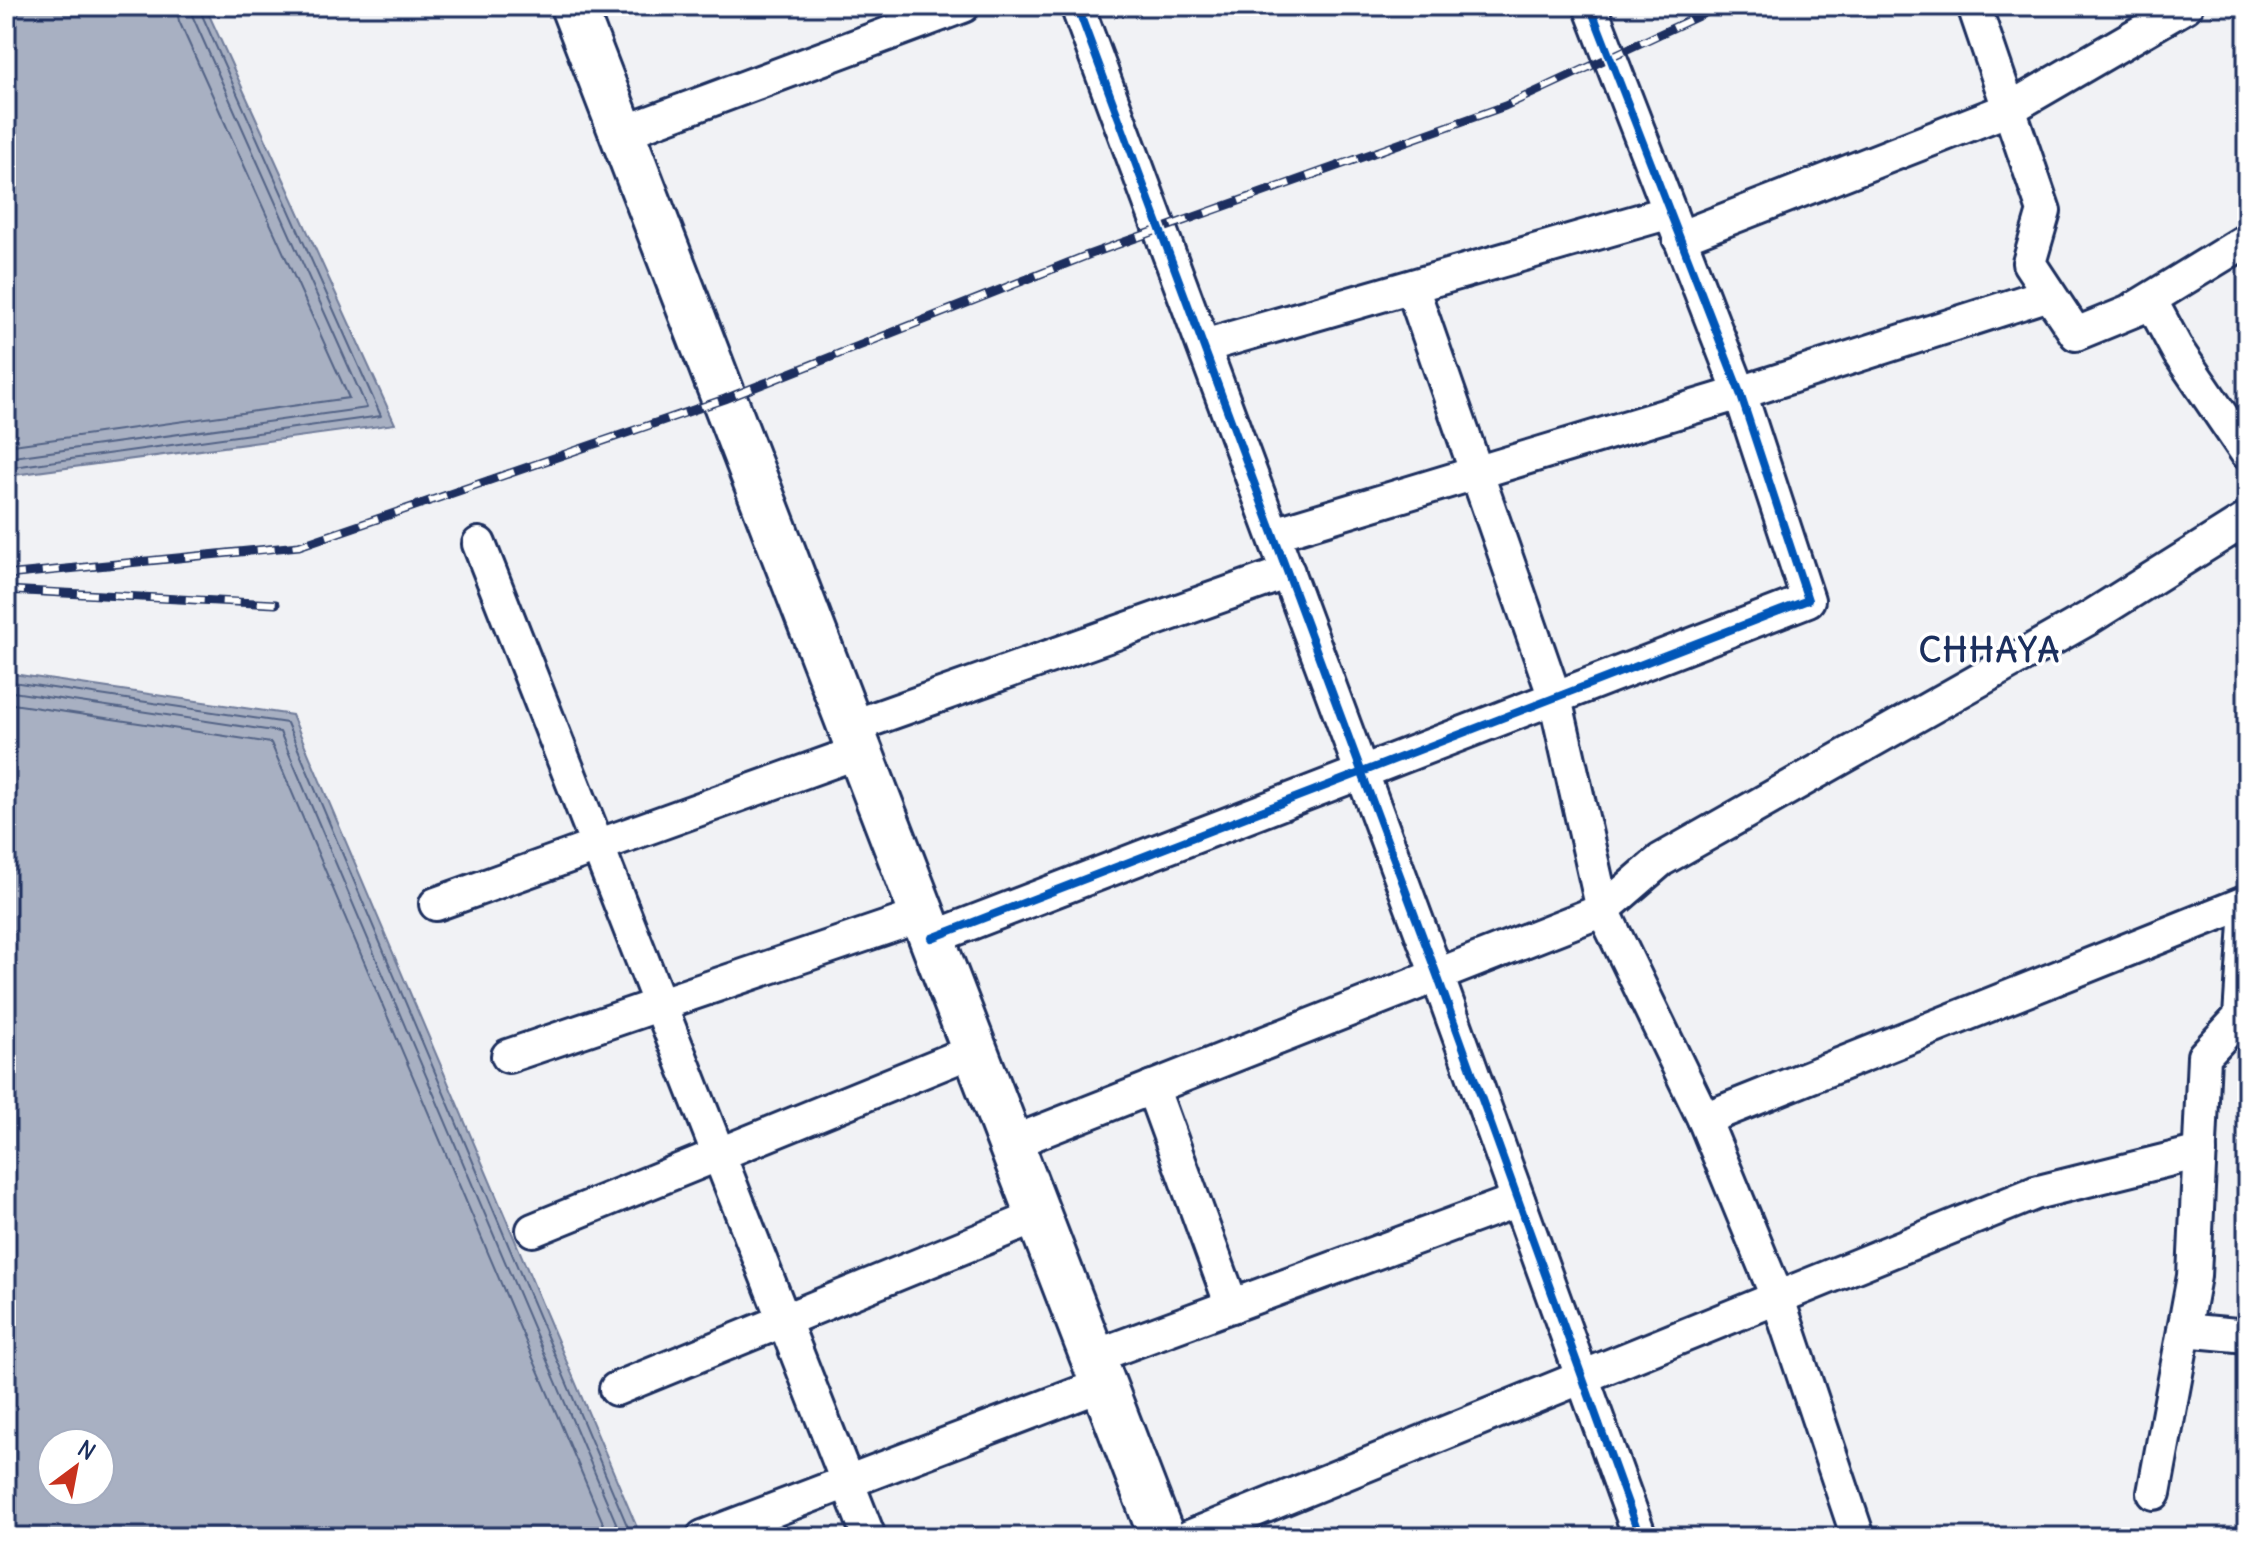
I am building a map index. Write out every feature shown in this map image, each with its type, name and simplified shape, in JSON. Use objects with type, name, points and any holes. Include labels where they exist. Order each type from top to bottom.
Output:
[{"type":"main road","points":[[573,6],[1162,1537]]},
{"type":"street","points":[[622,133],[963,6]]},
{"type":"street","points":[[1077,6],[1363,772],[1640,1537]]},
{"type":"street","points":[[508,1056],[660,1004],[928,926],[1363,772],[1808,600],[1740,393],[1590,6]]},
{"type":"street","points":[[1974,6],[2044,211],[2029,263],[2076,334],[2152,303],[2179,353],[2247,453]]},
{"type":"street","points":[[1204,346],[1412,287],[1674,225],[2009,109],[2186,6]]},
{"type":"street","points":[[2129,312],[2247,240]]},
{"type":"street","points":[[1412,287],[1555,698],[1603,910],[1704,1119],[1778,1299],[1858,1537]]},
{"type":"street","points":[[1274,534],[1740,393],[2049,294]]},
{"type":"street","points":[[1011,1143],[1603,910],[1661,860],[2089,618],[2247,519]]},
{"type":"street","points":[[479,544],[869,1537]]},
{"type":"street","points":[[436,904],[598,846],[856,739],[1288,572]]},
{"type":"street","points":[[1704,1119],[2247,905],[2244,1017],[2204,1056],[2194,1276],[2154,1493]]},
{"type":"street","points":[[533,1230],[975,1050]]},
{"type":"street","points":[[1152,1087],[1232,1306]]},
{"type":"street","points":[[1189,1537],[2035,1193],[2200,1152]]},
{"type":"street","points":[[703,1537],[847,1482],[1099,1371],[1232,1306],[1518,1200]]},
{"type":"street","points":[[616,1389],[1039,1216]]},
{"type":"street","points":[[2184,1330],[2247,1336]]},
{"type":"water","points":[[6,6],[205,6],[395,424],[6,476]]},
{"type":"water","points":[[6,673],[292,715],[641,1537],[6,1537]]},
{"type":"railway","points":[[6,575],[299,546],[725,399],[1088,255],[1505,106],[1720,6]]},
{"type":"railway","points":[[6,590],[276,604]]},
{"type":"cycle path","points":[[1077,6],[1437,975],[1640,1537]]},
{"type":"cycle path","points":[[932,938],[1808,600],[1740,393],[1590,6]]},
{"type":"district","name":"CHHAYA","points":[[1990,650]]}]
